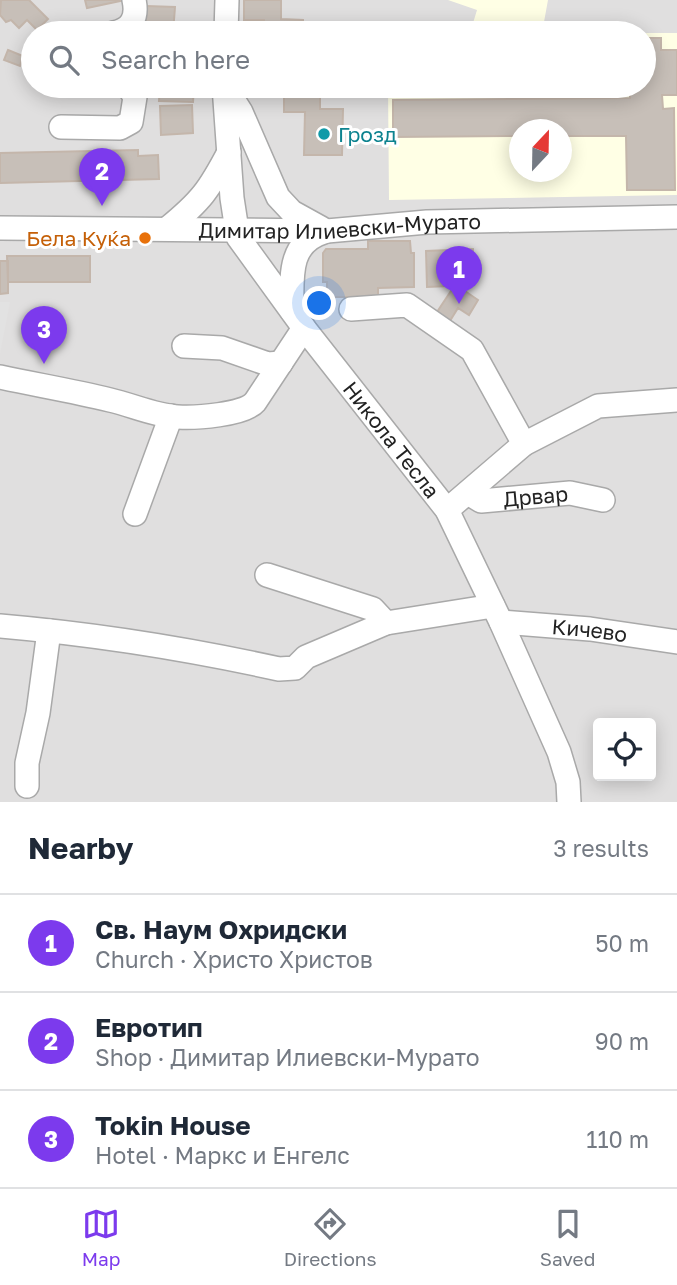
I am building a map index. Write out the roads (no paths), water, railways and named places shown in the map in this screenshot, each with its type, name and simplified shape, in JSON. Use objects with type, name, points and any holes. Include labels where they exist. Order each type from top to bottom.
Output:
[{"type":"street","points":[[132,21],[137,12],[134,0]]},
{"type":"street","points":[[226,21],[227,0]]},
{"type":"street","points":[[61,127],[127,126],[131,122],[135,98]]},
{"type":"street","name":"Никола Тесла","points":[[225,98],[235,229],[241,244],[447,510],[559,752],[568,782],[569,802]]},
{"type":"street","points":[[232,98],[241,112],[278,197],[292,212],[327,231]]},
{"type":"street","points":[[168,228],[196,205],[210,188],[229,152]]},
{"type":"street","name":"Димитар Илиевски-Мурато","points":[[0,228],[327,231],[427,222],[677,217]]},
{"type":"street","points":[[0,377],[84,394],[171,416],[202,416],[249,408],[281,363],[298,320],[292,284],[296,254],[305,240],[327,231]]},
{"type":"street","points":[[351,309],[407,305],[472,349],[524,444]]},
{"type":"street","points":[[184,346],[222,348],[268,364],[281,363]]},
{"type":"street","points":[[447,510],[524,444],[598,406],[677,400]]},
{"type":"street","points":[[135,514],[171,416]]},
{"type":"street","name":"Дрвар","points":[[468,493],[481,501],[570,493],[603,500]]},
{"type":"street","points":[[267,575],[373,609],[386,623]]},
{"type":"street","name":"Кичево","points":[[0,626],[167,648],[279,669],[295,668],[306,657],[386,623],[497,614],[677,642]]},
{"type":"street","points":[[27,786],[27,763],[38,713],[49,631]]},
{"type":"place","name":"Грозд","points":[[324,134]]},
{"type":"place","name":"Евротип","points":[[102,206]]},
{"type":"place","name":"Бела Куќа","points":[[145,238]]},
{"type":"place","name":"Св. Наум Охридски","points":[[459,304]]},
{"type":"place","name":"Tokin House","points":[[44,364]]}]
